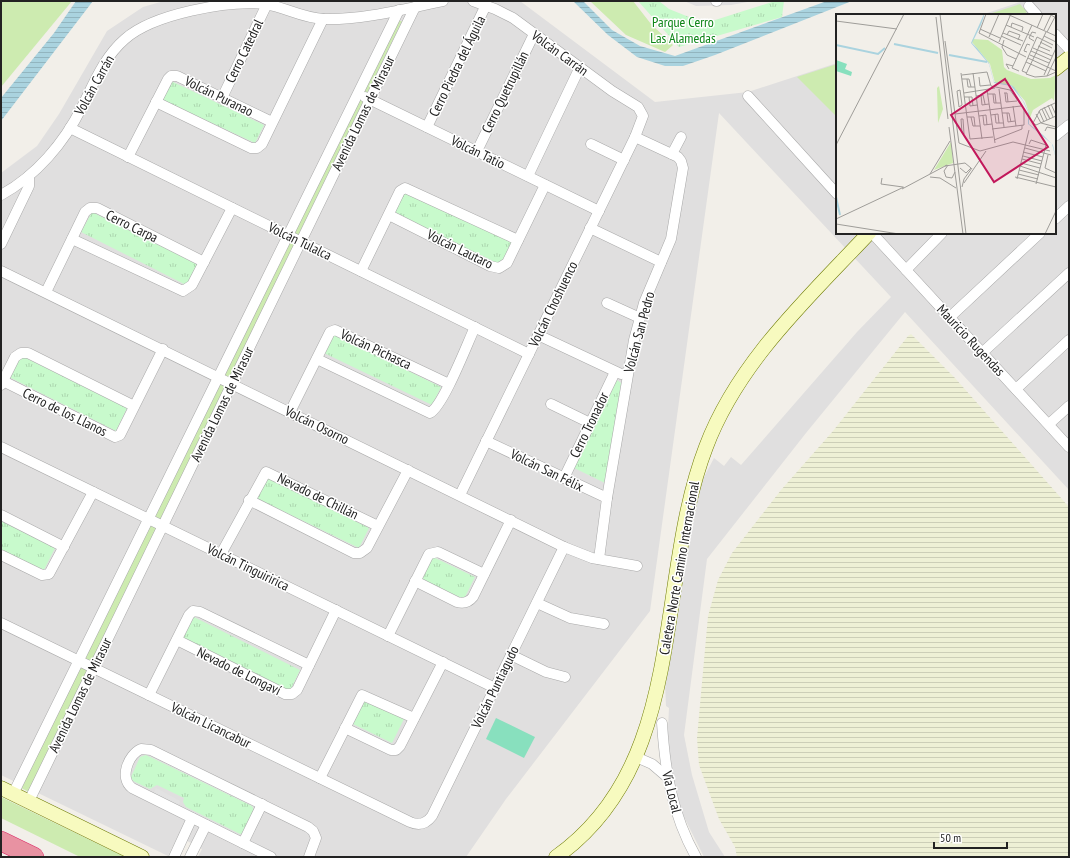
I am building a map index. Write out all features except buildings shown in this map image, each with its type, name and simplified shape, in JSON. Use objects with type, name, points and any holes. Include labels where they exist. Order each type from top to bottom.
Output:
[{"type":"highway","points":[[1,841],[34,857]]},
{"type":"street","name":"Volcán Carrán","points":[[1,195],[29,176],[40,165],[70,128],[109,55],[135,30],[162,18],[226,3],[248,2],[267,4],[304,16],[323,19],[348,18],[443,1]]},
{"type":"street","name":"Volcán Carrán","points":[[473,1],[486,5],[508,16],[612,91],[638,107],[642,113]]},
{"type":"street","name":"Cerro Catedral","points":[[222,98],[267,4]]},
{"type":"street","name":"Cerro Piedra del Águila","points":[[427,127],[486,5]]},
{"type":"street","name":"Avenida Lomas de Mirasur","points":[[29,802],[415,7]]},
{"type":"street","name":"Avenida Lomas de Mirasur","points":[[7,791],[79,661],[399,10]]},
{"type":"street","points":[[156,102],[254,149],[262,144],[323,19]]},
{"type":"street","name":"Cerro Quetrupillán","points":[[477,151],[534,34]]},
{"type":"street","points":[[1056,35],[1069,49]]},
{"type":"street","points":[[1056,68],[1069,58]]},
{"type":"street","points":[[528,176],[580,68]]},
{"type":"street","name":"Volcán Puranao","points":[[128,157],[168,79],[174,75],[272,122]]},
{"type":"street","name":"Volcán Tatio","points":[[358,93],[599,211]]},
{"type":"street","points":[[748,96],[836,193]]},
{"type":"street","name":"Volcán Choshuenco","points":[[460,495],[624,160],[643,119],[642,113]]},
{"type":"street","points":[[1056,135],[1069,125]]},
{"type":"street","name":"Volcán Tulalca","points":[[70,128],[529,354]]},
{"type":"street","name":"Volcán San Pedro","points":[[599,559],[607,498],[627,376],[640,318],[671,239],[683,168],[680,159],[635,136]]},
{"type":"street","points":[[672,154],[681,137]]},
{"type":"street","points":[[591,144],[624,160]]},
{"type":"street","points":[[1,244],[29,186],[29,176]]},
{"type":"street","name":"Volcán Lautaro","points":[[389,215],[490,266],[500,268],[507,263],[546,185]]},
{"type":"street","points":[[361,271],[400,191],[405,188],[518,240]]},
{"type":"street","points":[[1056,218],[1069,206]]},
{"type":"street","name":"Cerro Carpa","points":[[46,292],[85,212],[93,208],[204,262]]},
{"type":"street","points":[[72,239],[180,290],[190,288],[232,208]]},
{"type":"street","points":[[590,228],[662,262]]},
{"type":"street","name":"Caletera Norte Camino Internacional","points":[[556,857],[581,836],[599,818],[621,787],[636,757],[647,729],[656,690],[689,500],[700,463],[712,431],[731,394],[756,357],[776,332],[868,234]]},
{"type":"street","name":"Mauricio Rugendas","points":[[873,234],[1069,446]]},
{"type":"street","points":[[906,270],[941,234]]},
{"type":"street","points":[[950,317],[1039,234]]},
{"type":"street","name":"Volcán Osorno","points":[[1,270],[564,547],[599,559],[637,566]]},
{"type":"street","points":[[982,353],[1069,273]]},
{"type":"street","points":[[607,303],[640,318]]},
{"type":"street","points":[[317,359],[430,413],[434,410],[449,384],[474,327]]},
{"type":"street","name":"Volcán Pichasca","points":[[290,412],[330,332],[335,330],[449,384]]},
{"type":"street","points":[[538,335],[615,372],[627,376]]},
{"type":"street","points":[[1016,389],[1069,340]]},
{"type":"street","name":"Cerro de los Llanos","points":[[134,406],[28,353],[21,352],[15,357],[2,383],[116,437],[120,435],[163,349]]},
{"type":"street","name":"Cerro Tronador","points":[[564,478],[615,372]]},
{"type":"street","points":[[551,404],[590,423]]},
{"type":"street","points":[[1049,424],[1069,406]]},
{"type":"street","name":"Volcán San Félix","points":[[486,441],[607,498]]},
{"type":"street","name":"Volcán Tinguiririca","points":[[1,447],[495,688]]},
{"type":"street","points":[[249,500],[354,553],[360,553],[367,548],[408,470]]},
{"type":"street","name":"Nevado de Chillán","points":[[221,554],[249,500],[264,474],[268,472],[378,526]]},
{"type":"street","points":[[1,555],[42,575],[47,575],[51,572],[93,492]]},
{"type":"street","points":[[1,515],[64,547]]},
{"type":"street","points":[[415,581],[457,602],[463,603],[473,597],[510,520]]},
{"type":"street","name":"Volcán Puntiagudo","points":[[422,824],[432,816],[564,547]]},
{"type":"street","points":[[388,636],[426,556],[435,551],[484,574]]},
{"type":"street","points":[[537,602],[570,618],[604,624]]},
{"type":"street","name":"Nevado de Longaví","points":[[176,640],[289,695],[295,692],[336,610]]},
{"type":"street","points":[[149,695],[189,615],[194,611],[198,611],[309,665]]},
{"type":"street","name":"Volcán Licancabur","points":[[1,623],[410,822],[422,824]]},
{"type":"street","points":[[511,655],[546,672],[565,677]]},
{"type":"street","points":[[344,728],[391,750],[396,750],[443,662]]},
{"type":"street","points":[[320,778],[362,695],[414,718]]},
{"type":"street","name":"Vía Local","points":[[662,723],[666,776],[679,819],[696,857]]},
{"type":"street","points":[[272,857],[128,786],[125,774],[136,752],[144,749],[151,750],[262,804],[313,831],[316,842],[309,857]]},
{"type":"street","points":[[636,757],[652,764],[666,776]]},
{"type":"street","points":[[7,791],[142,857]]},
{"type":"street","points":[[243,843],[262,804]]},
{"type":"street","points":[[174,857],[192,818]]},
{"type":"street","points":[[190,857],[206,825]]},
{"type":"shaded area","points":[[164,1],[520,1],[655,102],[748,92],[836,63],[836,234],[1056,234],[1056,14],[984,14],[1023,1],[1069,1],[1069,490],[905,312],[806,433],[707,559],[684,735],[692,775],[709,832],[725,857],[704,857],[679,807],[667,748],[669,708],[666,706],[665,682],[683,564],[701,483],[714,458],[724,466],[731,457],[741,465],[857,332],[891,297],[719,113],[650,611],[506,799],[466,857],[198,857],[202,849],[178,836],[168,856],[1,775],[1,173],[37,146],[59,114],[107,31],[143,7]]},
{"type":"shaded area","points":[[684,1],[753,1],[731,5],[696,6]]},
{"type":"shaded area","points":[[156,788],[180,801],[177,807],[153,795]]},
{"type":"green space","points":[[1,1],[72,1],[1,87]]},
{"type":"green space","points":[[590,1],[633,1],[651,24],[673,45],[665,52],[626,35]]},
{"type":"green space","name":"Parque Cerro Las Alamedas","points":[[638,1],[659,1],[669,9],[694,19],[712,21],[775,1],[784,1],[782,17],[679,47]]},
{"type":"green space","points":[[1020,4],[1027,12],[1024,14],[989,14]]},
{"type":"green space","points":[[399,21],[402,21],[29,792],[21,788]]},
{"type":"green space","points":[[836,64],[836,116],[797,77]]},
{"type":"green space","points":[[171,81],[264,125],[255,143],[162,100]]},
{"type":"green space","points":[[404,191],[512,242],[501,265],[393,213]]},
{"type":"green space","points":[[92,212],[199,265],[188,286],[81,232]]},
{"type":"green space","points":[[333,334],[441,387],[432,405],[324,353]]},
{"type":"green space","points":[[911,334],[955,378],[1069,507],[1069,857],[737,857],[735,847],[719,819],[699,765],[697,738],[708,616],[718,580],[732,553],[781,490],[833,431]]},
{"type":"green space","points":[[20,355],[127,408],[116,431],[9,377]]},
{"type":"green space","points":[[617,380],[621,383],[607,484],[572,467]]},
{"type":"green space","points":[[267,477],[369,528],[359,548],[256,498]]},
{"type":"green space","points":[[1,521],[55,548],[44,570],[1,550]]},
{"type":"green space","points":[[431,556],[475,577],[464,599],[420,579]]},
{"type":"green space","points":[[194,617],[300,670],[290,691],[183,638]]},
{"type":"green space","points":[[365,700],[404,719],[392,743],[353,724]]},
{"type":"green space","points":[[496,718],[535,737],[524,758],[486,739]]},
{"type":"green space","points":[[146,755],[252,806],[255,812],[245,833],[240,834],[186,807],[183,802],[184,798],[157,785],[150,789],[133,781],[131,777],[140,757]]},
{"type":"green space","points":[[1,797],[125,857],[80,857],[1,818]]},
{"type":"water","points":[[76,1],[93,1],[1,121],[1,98],[54,33]]},
{"type":"water","points":[[573,1],[583,1],[612,30],[640,46],[675,56],[827,1],[852,1],[715,55],[683,66],[665,66],[637,57],[608,35]]}]
